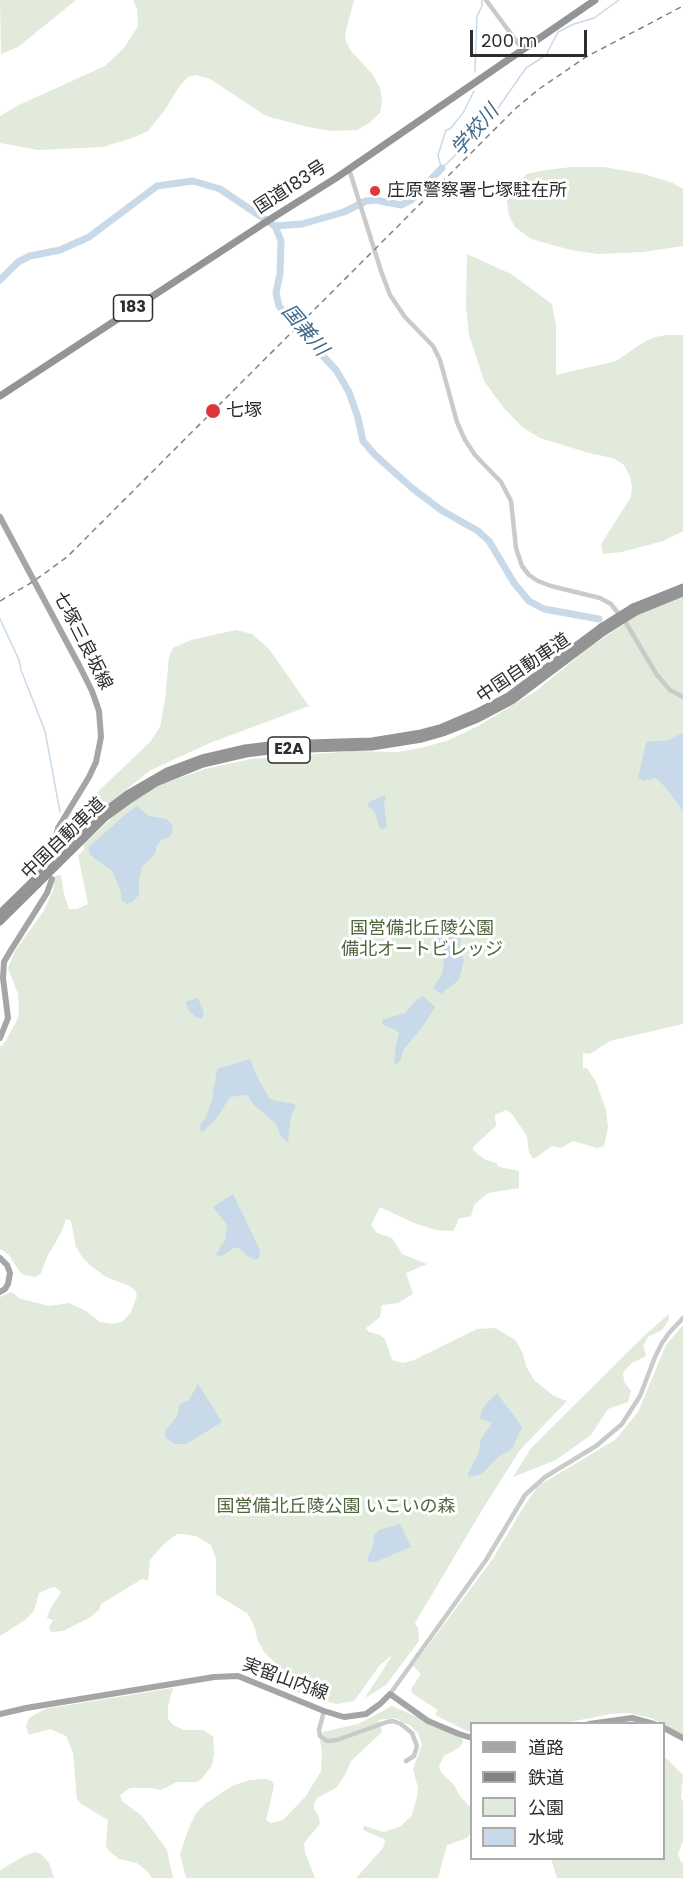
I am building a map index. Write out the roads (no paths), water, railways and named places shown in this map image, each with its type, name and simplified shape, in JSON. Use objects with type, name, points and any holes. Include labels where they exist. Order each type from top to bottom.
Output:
[{"type":"highway","name":"国道183号","points":[[0,396],[349,169],[595,0]]},
{"type":"highway","name":"中国自動車道","points":[[0,913],[102,813],[127,794],[160,775],[202,758],[245,748],[372,741],[410,736],[440,728],[508,696],[634,610],[683,587]]},
{"type":"highway","name":"中国自動車道","points":[[634,610],[683,593]]},
{"type":"highway","name":"中国自動車道","points":[[0,922],[105,818],[156,783],[203,764],[246,754],[277,750],[372,747],[422,739],[443,733],[478,719],[512,701],[602,630]]},
{"type":"main road","name":"七塚三良坂線","points":[[0,517],[80,667],[99,711],[101,737],[96,762],[58,828],[53,848]]},
{"type":"main road","points":[[0,1038],[8,1018],[3,978],[4,962],[47,893],[52,879]]},
{"type":"main road","points":[[0,1258],[7,1264],[10,1273],[8,1284],[0,1292]]},
{"type":"main road","name":"実留山内線","points":[[0,1714],[26,1707],[226,1676],[250,1679],[324,1711],[344,1716],[366,1714],[390,1694]]},
{"type":"main road","points":[[390,1694],[428,1721],[470,1738]]},
{"type":"main road","points":[[603,1722],[632,1718],[647,1722]]},
{"type":"main road","points":[[665,1729],[683,1738]]},
{"type":"street","points":[[486,0],[522,49]]},
{"type":"street","points":[[349,169],[390,295],[405,317],[433,346],[440,360],[456,422],[465,440],[475,455],[494,473],[511,501],[516,548],[522,566],[538,581],[600,598],[612,604],[657,675],[670,690],[683,697]]},
{"type":"street","points":[[390,1694],[486,1560],[525,1495],[545,1477],[596,1446],[622,1424],[640,1396],[662,1343],[683,1318]]},
{"type":"street","points":[[324,1711],[319,1730],[320,1736],[327,1741],[387,1722],[401,1724],[412,1733],[417,1746],[414,1756],[406,1761]]},
{"type":"water","points":[[683,733],[683,811],[656,778],[643,781],[638,778],[646,743],[665,741]]},
{"type":"water","points":[[386,795],[384,804],[387,827],[383,829],[380,828],[374,811],[368,806],[369,802]]},
{"type":"water","points":[[137,806],[149,816],[167,819],[173,826],[170,837],[161,840],[155,854],[142,867],[139,895],[127,904],[122,901],[120,889],[112,871],[94,858],[88,848]]},
{"type":"water","points":[[457,928],[461,935],[460,948],[464,961],[459,980],[441,994],[433,988],[442,974],[445,953],[444,947],[438,944],[437,931]]},
{"type":"water","points":[[423,996],[435,1007],[404,1049],[400,1061],[397,1064],[394,1063],[399,1033],[385,1026],[382,1020],[405,1013],[417,999]]},
{"type":"water","points":[[198,998],[204,1013],[202,1019],[195,1017],[185,1002]]},
{"type":"water","points":[[250,1059],[269,1098],[296,1106],[291,1116],[288,1143],[281,1136],[276,1124],[245,1095],[230,1097],[217,1118],[202,1132],[199,1127],[206,1117],[212,1100],[217,1069]]},
{"type":"water","points":[[233,1194],[259,1248],[260,1256],[256,1260],[239,1248],[234,1248],[221,1256],[216,1255],[225,1240],[227,1225],[213,1207]]},
{"type":"water","points":[[198,1384],[222,1422],[185,1444],[174,1444],[166,1438],[165,1431],[177,1416],[180,1404],[189,1400]]},
{"type":"water","points":[[497,1393],[522,1427],[509,1451],[498,1457],[482,1474],[469,1477],[468,1473],[478,1455],[481,1439],[492,1423],[480,1418],[481,1412]]},
{"type":"water","points":[[400,1524],[411,1547],[375,1562],[368,1561],[374,1535],[379,1530]]},
{"type":"waterway","points":[[475,72],[477,16],[482,0]]},
{"type":"waterway","name":"学校川","points":[[442,168],[484,128],[526,68],[546,55],[558,32],[594,18],[619,0]]},
{"type":"waterway","points":[[441,167],[438,155],[446,130],[450,129],[463,113],[474,91]]},
{"type":"waterway","name":"学校川","points":[[275,226],[302,224],[344,212],[366,201],[375,200],[401,205],[411,200],[442,168]]},
{"type":"waterway","name":"国兼川","points":[[0,280],[18,262],[30,256],[60,250],[89,237],[157,186],[193,181],[220,189],[275,226],[281,241],[280,274],[276,293],[279,306],[336,370],[349,392],[363,441],[375,455],[441,510],[478,531],[489,541],[514,583],[529,601],[544,609],[599,619]]},
{"type":"waterway","points":[[0,619],[19,660],[45,731],[60,812]]},
{"type":"railway","points":[[0,601],[34,581],[67,557],[515,109],[539,89],[586,57],[683,6]]},
{"type":"place","name":"庄原警察署七塚駐在所","points":[[375,191]]},
{"type":"place","name":"七塚","points":[[213,411]]},
{"type":"park label","name":"国営備北丘陵公園 備北オートビレッジ","points":[[422,939]]},
{"type":"park label","name":"国営備北丘陵公園 いこいの森","points":[[336,1507]]}]
